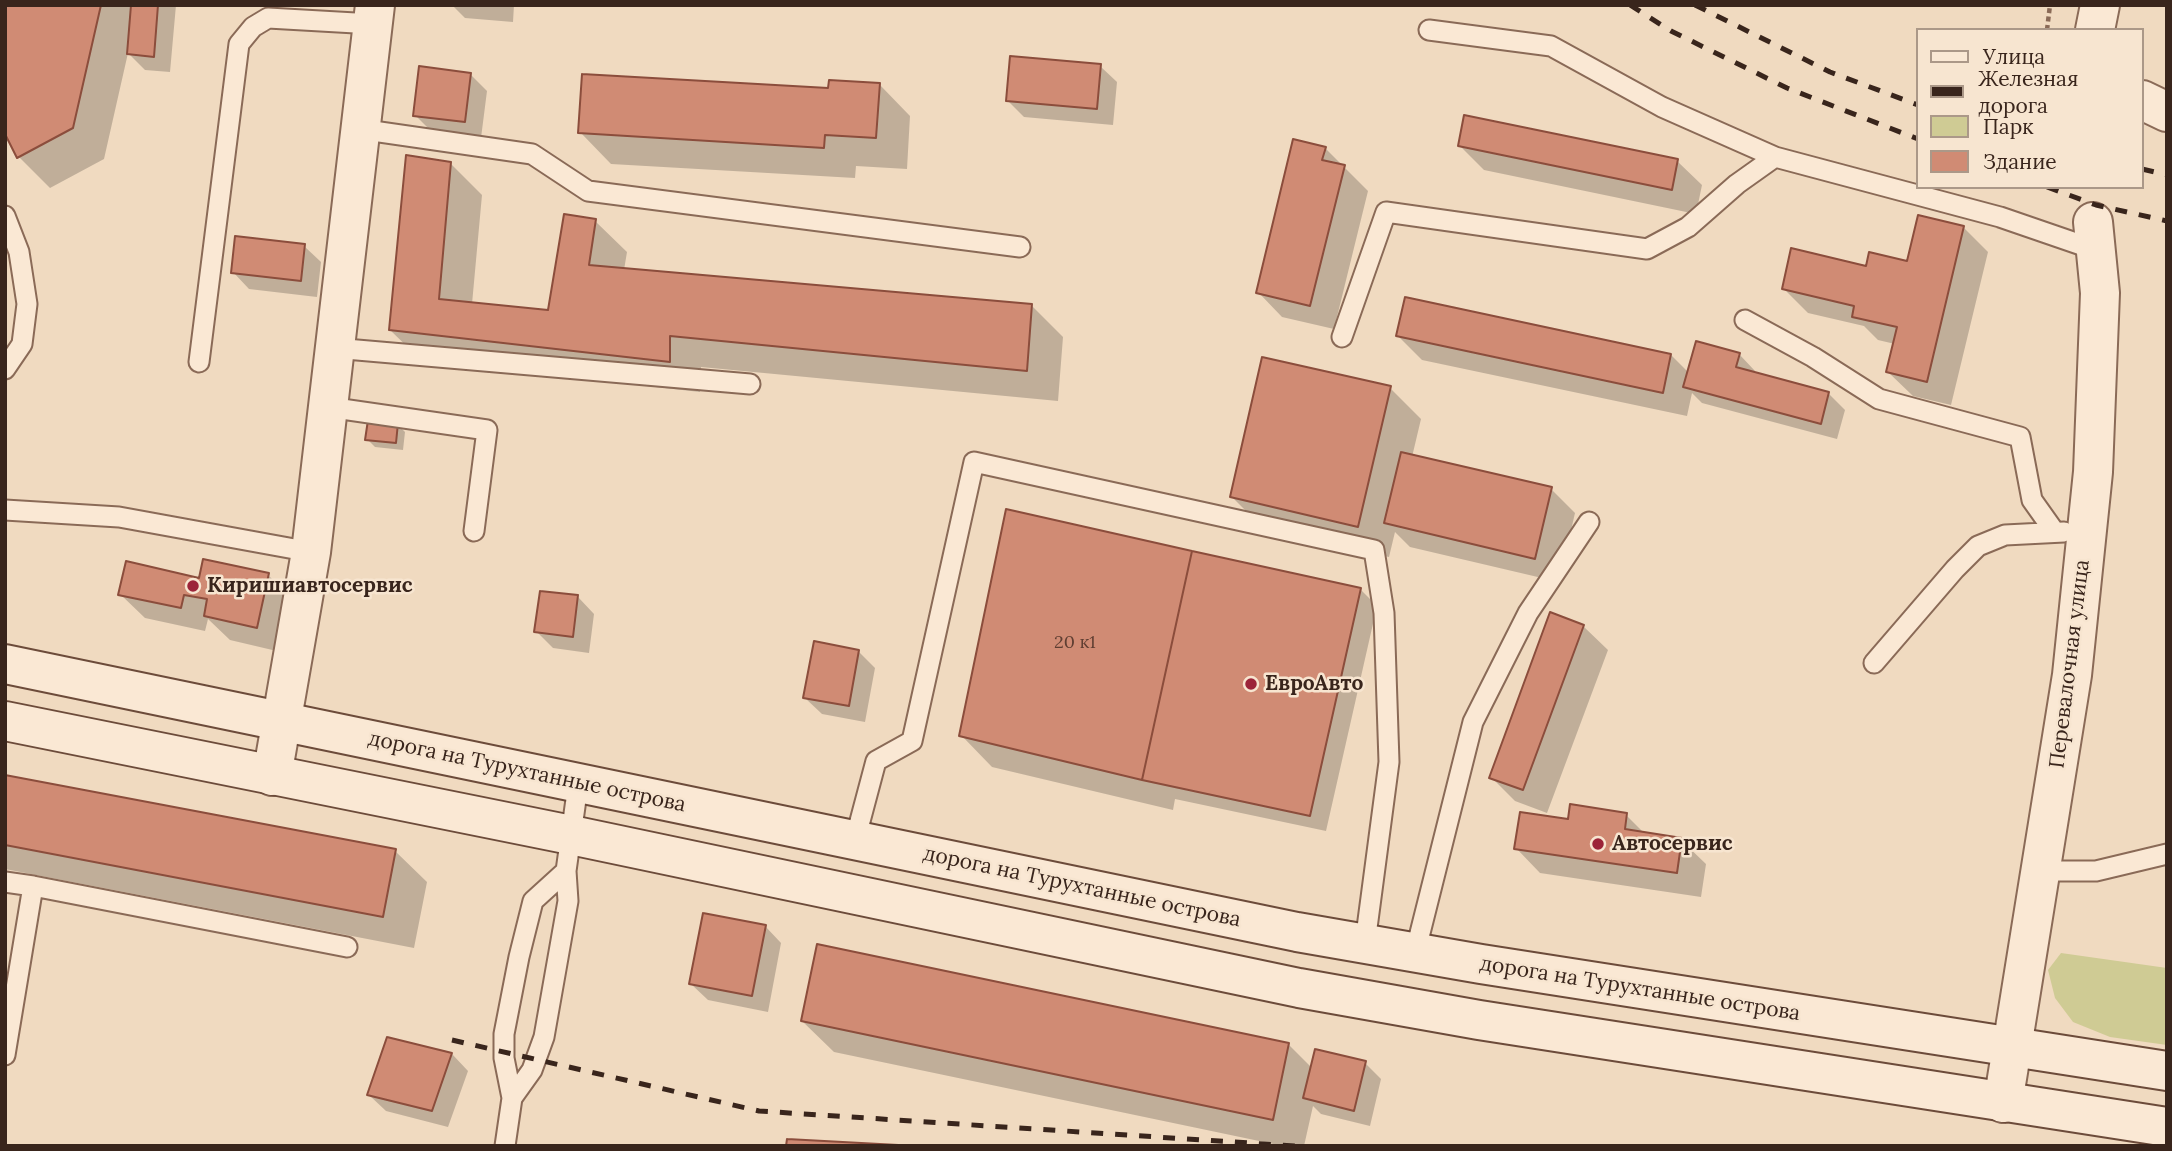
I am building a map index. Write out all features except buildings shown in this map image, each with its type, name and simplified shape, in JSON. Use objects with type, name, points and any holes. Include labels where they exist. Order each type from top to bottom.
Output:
[{"type":"street","points":[[2095,28],[2100,5]]},
{"type":"street","points":[[272,776],[284,721],[312,552],[374,14]]},
{"type":"street","points":[[2144,101],[2167,112]]},
{"type":"street","name":"Перевалочная улица","points":[[2003,1103],[2072,675],[2070,533],[2093,472],[2100,292],[2094,236]]},
{"type":"street","name":"дорога на Турухтанные острова","points":[[5,664],[578,785],[1415,953],[2167,1072]]},
{"type":"street","points":[[5,721],[272,776],[568,853],[1299,988],[2003,1103],[2167,1127]]},
{"type":"lane","points":[[199,362],[239,44],[253,27],[268,18],[374,14]]},
{"type":"lane","points":[[1429,30],[1551,47],[1662,107],[1775,157],[2000,216],[2094,236]]},
{"type":"lane","points":[[359,129],[532,154],[589,191],[1020,247]]},
{"type":"lane","points":[[1342,337],[1386,212],[1647,249],[1688,227],[1737,184],[1775,157]]},
{"type":"lane","points":[[5,216],[19,252],[27,304],[22,344],[5,369]]},
{"type":"lane","points":[[1745,320],[1814,357],[1878,400],[2020,437],[2032,500],[2070,533]]},
{"type":"lane","points":[[334,348],[750,384]]},
{"type":"lane","points":[[328,407],[487,430],[474,531]]},
{"type":"lane","points":[[855,840],[876,761],[912,741],[974,462],[1374,550],[1384,613],[1389,762],[1382,835],[1365,943]]},
{"type":"lane","points":[[5,510],[119,517],[312,552]]},
{"type":"lane","points":[[1415,953],[1473,722],[1528,613],[1589,522]]},
{"type":"lane","points":[[1874,663],[1978,546],[2005,535],[2070,533]]},
{"type":"lane","points":[[512,1098],[532,1069],[544,1037],[568,901],[568,853],[578,785]]},
{"type":"lane","points":[[505,1146],[512,1098],[504,1058],[504,1034],[519,957],[533,901],[568,853]]},
{"type":"lane","points":[[2040,872],[2096,871],[2167,854]]},
{"type":"lane","points":[[5,881],[347,947]]},
{"type":"lane","points":[[5,1055],[33,886]]},
{"type":"path","points":[[2046,28],[2050,5]]},
{"type":"green space","points":[[2061,953],[2167,968],[2167,1045],[2110,1037],[2073,1022],[2055,998],[2048,970]]},
{"type":"railway","points":[[1630,5],[1671,31],[1787,88],[1916,138]]},
{"type":"railway","points":[[1695,5],[1830,72],[1916,104]]},
{"type":"railway","points":[[2144,169],[2167,175]]},
{"type":"railway","points":[[2052,189],[2096,205],[2167,221]]},
{"type":"railway","points":[[452,1040],[759,1111],[1295,1146]]},
{"type":"place","name":"Киришиавтосервис","points":[[193,586]]},
{"type":"place","name":"ЕвроАвто","points":[[1251,684]]},
{"type":"place","name":"Автосервис","points":[[1598,844]]}]
